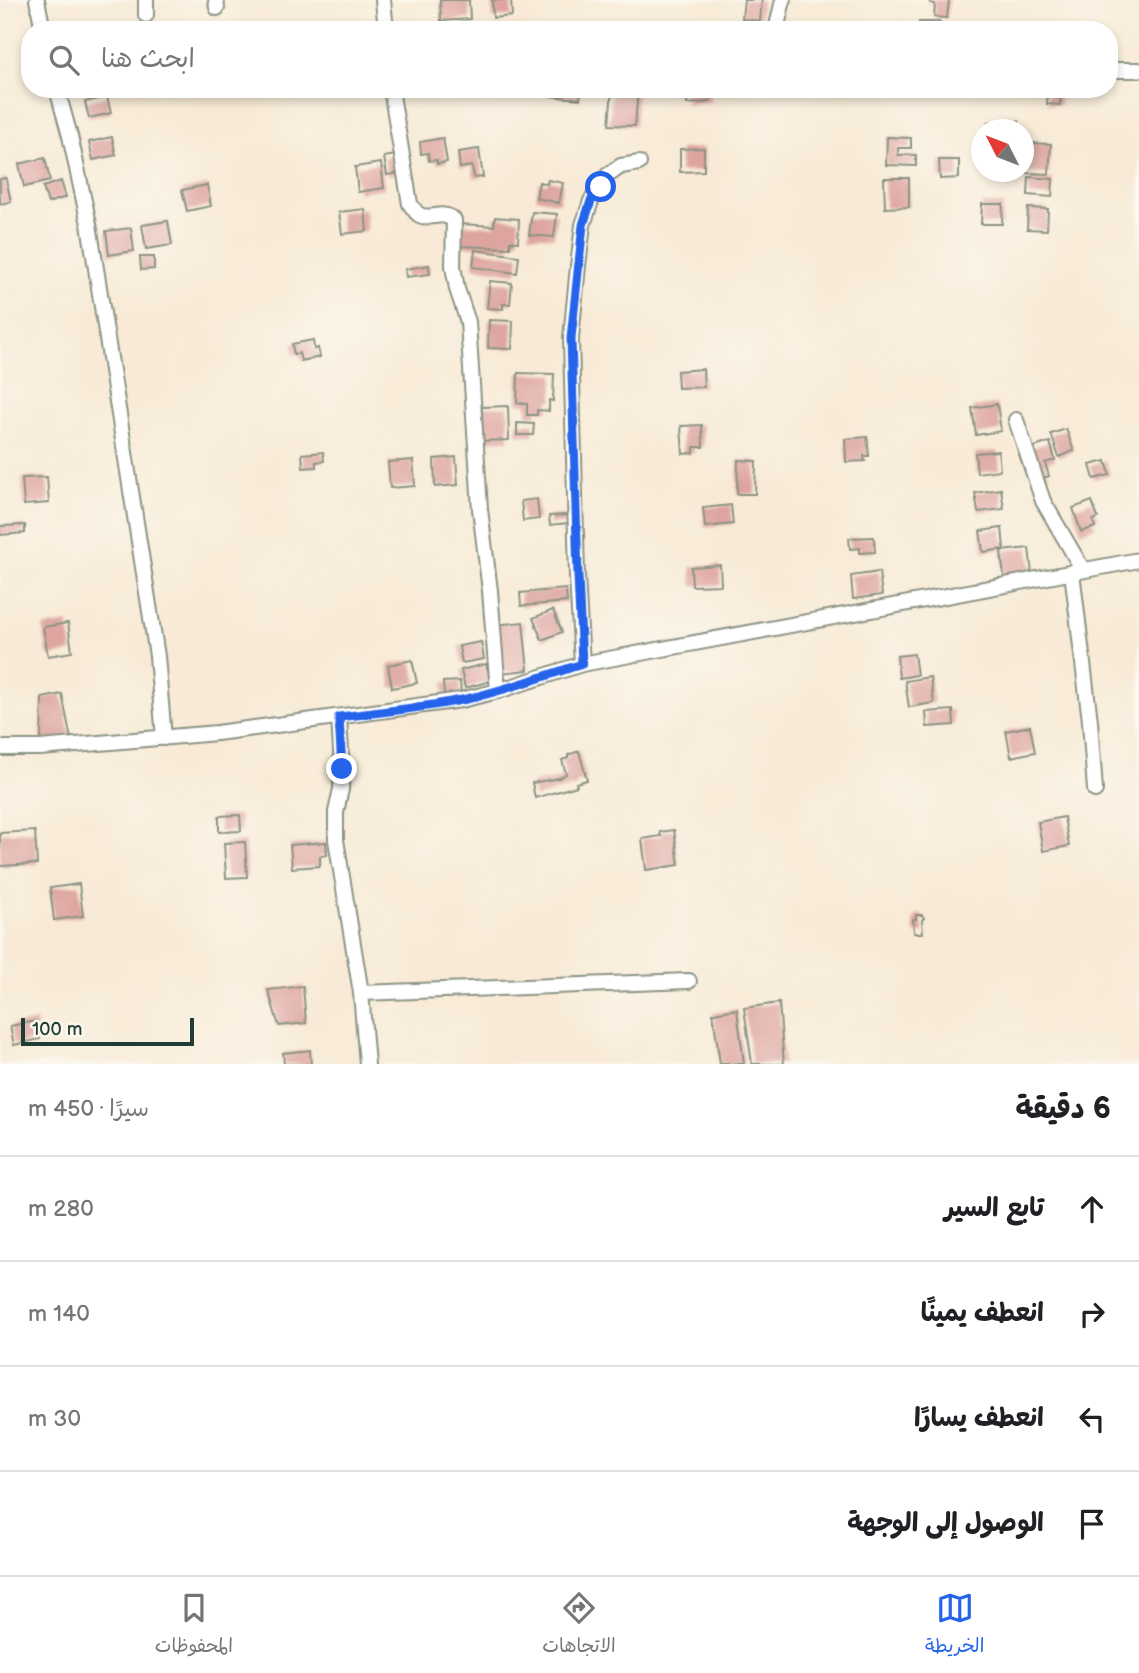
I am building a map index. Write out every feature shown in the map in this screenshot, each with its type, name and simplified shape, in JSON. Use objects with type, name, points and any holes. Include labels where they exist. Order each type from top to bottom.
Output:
[{"type":"street","points":[[37,0],[41,21]]},
{"type":"street","points":[[383,0],[385,21]]},
{"type":"street","points":[[778,21],[783,0]]},
{"type":"street","points":[[1118,70],[1139,70]]},
{"type":"street","points":[[59,98],[89,224],[157,656],[164,738]]},
{"type":"street","points":[[392,98],[410,204],[417,214],[447,215],[454,220],[453,267],[468,322],[480,509],[498,691]]},
{"type":"street","points":[[582,664],[571,338],[578,266],[583,225],[591,201],[608,176],[621,166],[639,163]]},
{"type":"street","points":[[1016,420],[1043,501],[1078,571],[1095,790]]},
{"type":"street","points":[[0,748],[40,748],[217,733],[461,700],[582,664],[1139,560]]},
{"type":"street","points":[[339,717],[342,769],[336,812],[336,840],[361,993],[367,1064]]},
{"type":"street","points":[[361,993],[689,981]]},
{"type":"building","points":[[440,0],[469,0],[470,19],[441,21]]},
{"type":"building","points":[[492,0],[511,0],[512,16],[493,18]]},
{"type":"building","points":[[744,0],[762,0],[760,21],[742,19]]},
{"type":"building","points":[[930,0],[949,0],[947,18],[934,17],[935,4],[930,3]]},
{"type":"building","points":[[107,98],[111,113],[89,118],[85,102]]},
{"type":"building","points":[[611,98],[637,98],[635,126],[609,125]]},
{"type":"building","points":[[687,98],[710,98],[710,102],[687,104]]},
{"type":"building","points":[[1047,98],[1061,98],[1060,105],[1047,104]]},
{"type":"building","points":[[112,137],[116,155],[93,160],[89,142]]},
{"type":"building","points":[[887,137],[911,138],[911,148],[898,148],[898,155],[916,155],[916,166],[886,165]]},
{"type":"building","points":[[443,138],[447,162],[437,164],[437,160],[429,161],[428,153],[421,154],[420,142]]},
{"type":"building","points":[[1034,143],[1051,144],[1049,174],[1034,173]]},
{"type":"building","points":[[704,148],[704,171],[680,172],[680,149]]},
{"type":"building","points":[[479,149],[483,177],[474,178],[472,166],[460,168],[458,152]]},
{"type":"building","points":[[396,155],[399,173],[387,175],[384,157]]},
{"type":"building","points":[[45,158],[50,181],[24,187],[19,164]]},
{"type":"building","points":[[939,160],[959,160],[959,178],[940,179]]},
{"type":"building","points":[[381,163],[384,188],[358,192],[355,167]]},
{"type":"building","points":[[1034,177],[1053,179],[1052,197],[1028,195],[1029,182],[1034,182]]},
{"type":"building","points":[[6,178],[11,202],[0,204],[0,179]]},
{"type":"building","points":[[884,178],[909,178],[909,207],[885,208]]},
{"type":"building","points":[[548,180],[563,183],[559,203],[536,198],[539,182],[547,184]]},
{"type":"building","points":[[61,181],[66,197],[48,203],[43,187]]},
{"type":"building","points":[[207,185],[211,206],[187,211],[182,190]]},
{"type":"building","points":[[982,204],[1003,204],[1002,224],[981,224]]},
{"type":"building","points":[[1028,208],[1048,209],[1047,230],[1027,229]]},
{"type":"building","points":[[365,209],[367,231],[342,234],[339,212]]},
{"type":"building","points":[[532,212],[557,214],[554,237],[529,235]]},
{"type":"building","points":[[495,217],[519,219],[518,242],[510,241],[510,248],[460,246],[461,224],[494,226]]},
{"type":"building","points":[[168,221],[172,245],[146,249],[142,225]]},
{"type":"building","points":[[131,228],[134,251],[109,255],[106,231]]},
{"type":"building","points":[[475,250],[519,256],[517,273],[473,267]]},
{"type":"building","points":[[140,257],[154,257],[154,269],[141,270]]},
{"type":"building","points":[[429,265],[430,274],[406,277],[405,269]]},
{"type":"building","points":[[490,281],[512,283],[510,304],[503,304],[503,309],[487,308]]},
{"type":"building","points":[[489,320],[513,321],[512,349],[488,348]]},
{"type":"building","points":[[313,340],[314,349],[318,348],[320,357],[301,361],[299,353],[294,355],[292,344]]},
{"type":"building","points":[[703,369],[704,387],[678,388],[677,371]]},
{"type":"building","points":[[518,373],[554,374],[553,401],[549,400],[549,411],[537,410],[537,415],[527,415],[527,404],[517,403]]},
{"type":"building","points":[[997,404],[1001,431],[976,435],[972,408]]},
{"type":"building","points":[[508,406],[509,440],[482,441],[482,407]]},
{"type":"building","points":[[517,423],[534,424],[533,435],[517,435]]},
{"type":"building","points":[[702,425],[703,447],[694,447],[694,453],[683,454],[681,426]]},
{"type":"building","points":[[1066,429],[1074,451],[1059,457],[1051,434]]},
{"type":"building","points":[[867,437],[869,456],[864,456],[865,461],[846,462],[845,439]]},
{"type":"building","points":[[1050,442],[1055,460],[1045,463],[1049,476],[1039,479],[1031,448]]},
{"type":"building","points":[[998,451],[1000,470],[977,473],[975,453]]},
{"type":"building","points":[[323,452],[324,461],[316,462],[316,467],[303,468],[302,454]]},
{"type":"building","points":[[456,457],[458,485],[435,487],[434,459]]},
{"type":"building","points":[[413,460],[415,486],[390,488],[388,462]]},
{"type":"building","points":[[738,460],[756,461],[755,494],[737,494]]},
{"type":"building","points":[[1106,461],[1110,475],[1094,479],[1090,465]]},
{"type":"building","points":[[47,477],[49,503],[24,505],[22,478]]},
{"type":"building","points":[[1001,489],[1004,509],[978,512],[975,493]]},
{"type":"building","points":[[537,499],[539,519],[523,521],[521,501]]},
{"type":"building","points":[[1092,501],[1098,518],[1093,520],[1095,527],[1081,532],[1073,508]]},
{"type":"building","points":[[731,505],[733,524],[705,527],[703,508]]},
{"type":"building","points":[[568,515],[568,523],[550,525],[549,516]]},
{"type":"building","points":[[25,525],[25,533],[0,535],[0,526]]},
{"type":"building","points":[[1002,528],[1004,549],[983,552],[980,531]]},
{"type":"building","points":[[874,537],[875,552],[860,553],[860,548],[850,549],[849,538]]},
{"type":"building","points":[[1029,548],[1032,574],[1004,577],[1001,551]]},
{"type":"building","points":[[720,565],[721,585],[692,586],[691,567]]},
{"type":"building","points":[[879,572],[882,595],[853,599],[851,576]]},
{"type":"building","points":[[566,589],[567,602],[521,606],[520,593]]},
{"type":"building","points":[[553,610],[562,632],[542,640],[533,618]]},
{"type":"building","points":[[523,622],[528,670],[501,673],[496,625]]},
{"type":"building","points":[[68,623],[72,652],[48,656],[43,627]]},
{"type":"building","points":[[481,642],[484,659],[462,663],[459,646]]},
{"type":"building","points":[[914,654],[917,675],[899,678],[897,656]]},
{"type":"building","points":[[412,660],[417,683],[392,688],[388,665]]},
{"type":"building","points":[[486,664],[491,681],[465,688],[461,670]]},
{"type":"building","points":[[930,677],[934,703],[909,707],[905,681]]},
{"type":"building","points":[[460,681],[461,693],[444,695],[443,682]]},
{"type":"building","points":[[62,694],[71,739],[41,742],[42,698]]},
{"type":"building","points":[[953,710],[954,725],[927,727],[926,712]]},
{"type":"building","points":[[1030,726],[1035,752],[1011,757],[1006,731]]},
{"type":"building","points":[[579,751],[587,780],[576,783],[577,786],[535,798],[532,783],[566,774],[562,760]]},
{"type":"building","points":[[240,815],[241,831],[219,832],[219,816]]},
{"type":"building","points":[[1064,817],[1069,846],[1043,851],[1038,822]]},
{"type":"building","points":[[674,830],[679,865],[646,870],[642,839],[661,836],[660,832]]},
{"type":"building","points":[[35,831],[37,864],[0,866],[0,833]]},
{"type":"building","points":[[245,842],[247,877],[226,878],[224,843]]},
{"type":"building","points":[[326,842],[327,855],[320,856],[320,866],[292,868],[290,845]]},
{"type":"building","points":[[79,884],[83,916],[54,920],[50,888]]},
{"type":"building","points":[[916,915],[922,915],[924,918],[923,933],[914,933],[913,919],[916,919]]},
{"type":"building","points":[[303,986],[306,1023],[279,1026],[268,990]]},
{"type":"building","points":[[779,1003],[784,1064],[752,1064],[744,1008]]},
{"type":"building","points":[[737,1009],[744,1064],[720,1064],[713,1013]]},
{"type":"building","points":[[36,1021],[40,1039],[14,1045],[10,1026]]},
{"type":"building","points":[[310,1050],[311,1064],[284,1064],[283,1053]]},
{"type":"route","points":[[342,769],[339,717],[461,700],[582,664],[571,338],[583,225],[591,201],[601,187]]}]
